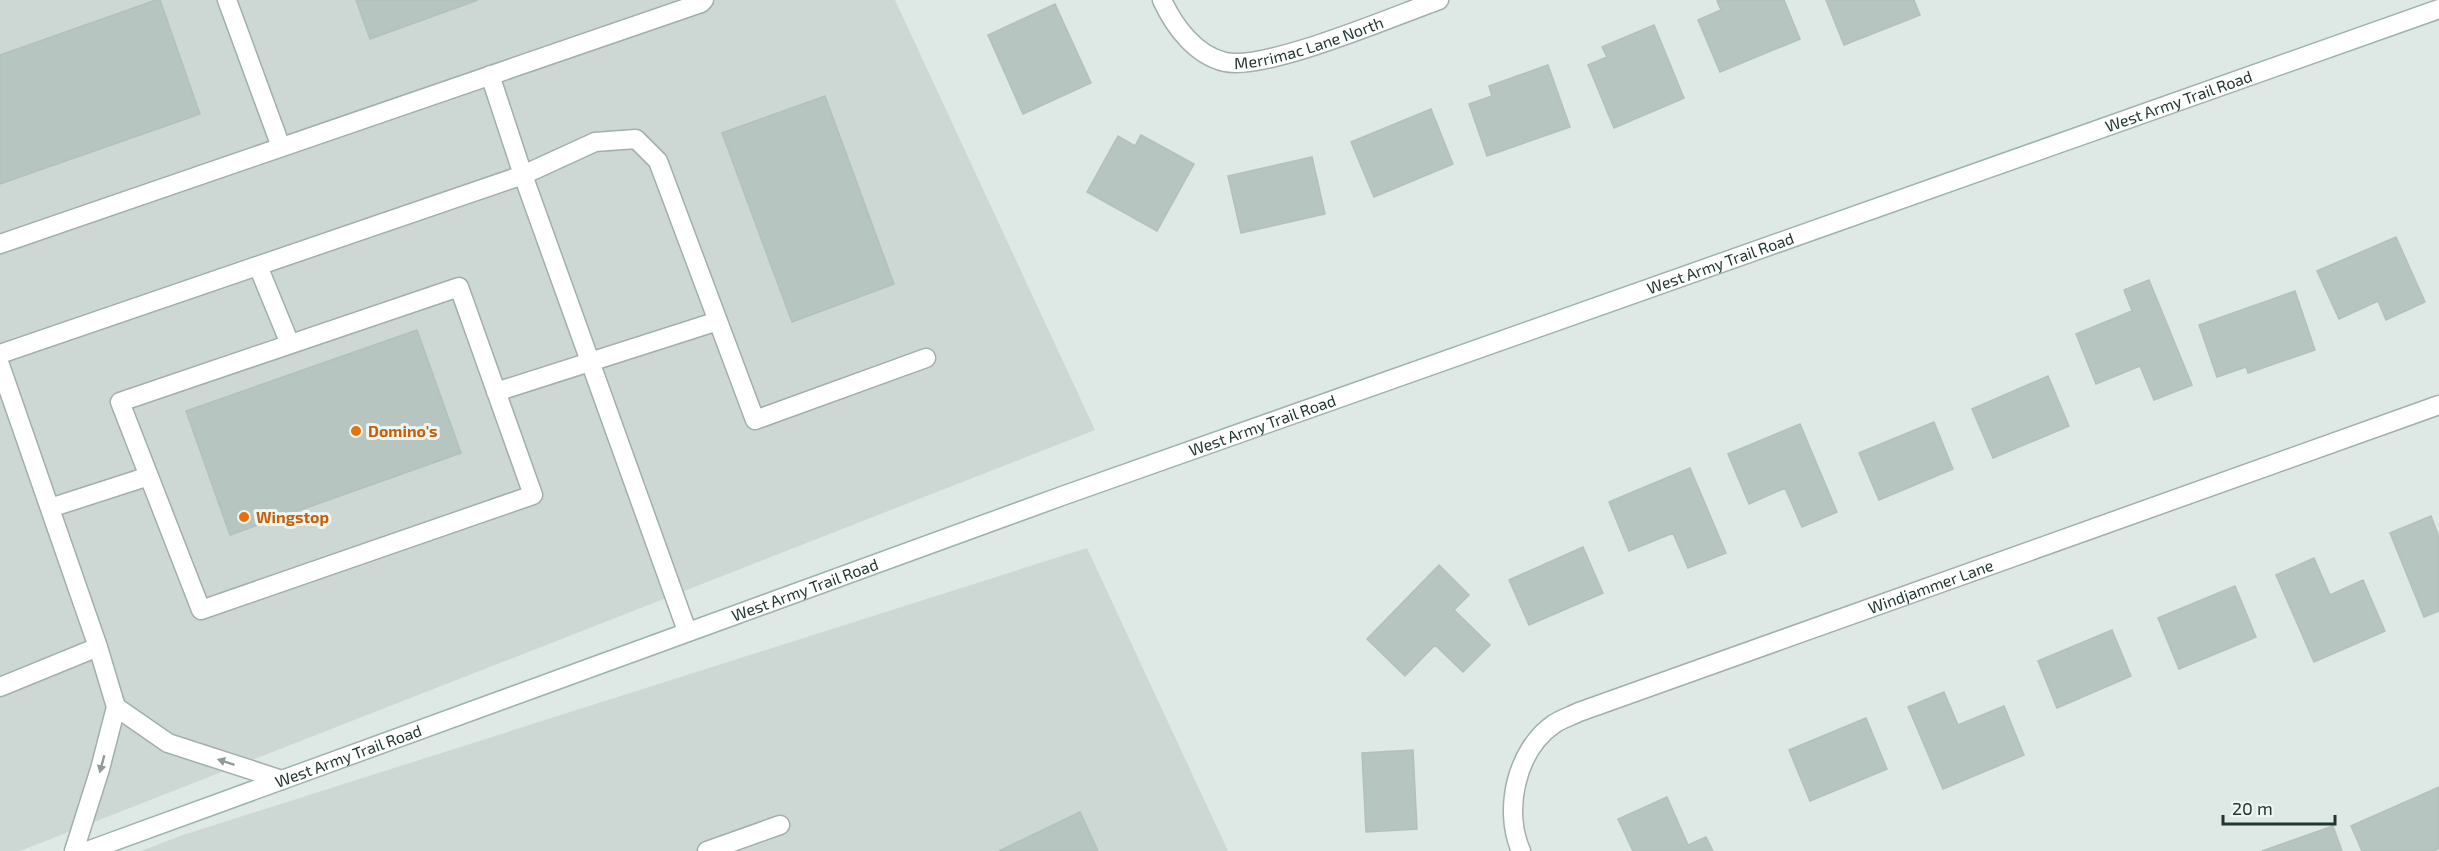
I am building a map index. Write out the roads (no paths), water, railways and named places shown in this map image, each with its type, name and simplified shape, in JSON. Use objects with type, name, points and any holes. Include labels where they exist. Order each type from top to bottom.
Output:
[{"type":"main road","points":[[227,0],[281,147]]},
{"type":"main road","points":[[0,244],[701,3],[704,0]]},
{"type":"main road","name":"Merrimac Lane North","points":[[1162,0],[1180,31],[1192,45],[1211,57],[1225,62],[1243,63],[1308,47],[1439,0]]},
{"type":"main road","name":"West Army Trail Road","points":[[87,851],[687,631],[2439,9]]},
{"type":"main road","points":[[490,75],[523,175],[687,631]]},
{"type":"main road","points":[[0,354],[523,175],[595,142],[636,139],[658,161],[755,420],[926,358]]},
{"type":"main road","points":[[258,266],[290,344]]},
{"type":"main road","points":[[459,287],[533,495],[201,610],[120,402],[290,344],[459,287]]},
{"type":"main road","points":[[496,392],[718,321]]},
{"type":"main road","points":[[0,365],[98,647],[116,707],[100,770],[74,851]]},
{"type":"main road","name":"Windjammer Lane","points":[[1521,851],[1513,818],[1515,793],[1522,765],[1534,743],[1553,724],[1579,712],[2439,405]]},
{"type":"main road","points":[[50,508],[149,476]]},
{"type":"main road","points":[[0,687],[98,647]]},
{"type":"main road","points":[[116,707],[168,743],[282,780]]},
{"type":"main road","points":[[707,851],[780,825]]},
{"type":"place","name":"Domino's","points":[[356,431]]},
{"type":"place","name":"Wingstop","points":[[244,517]]}]
